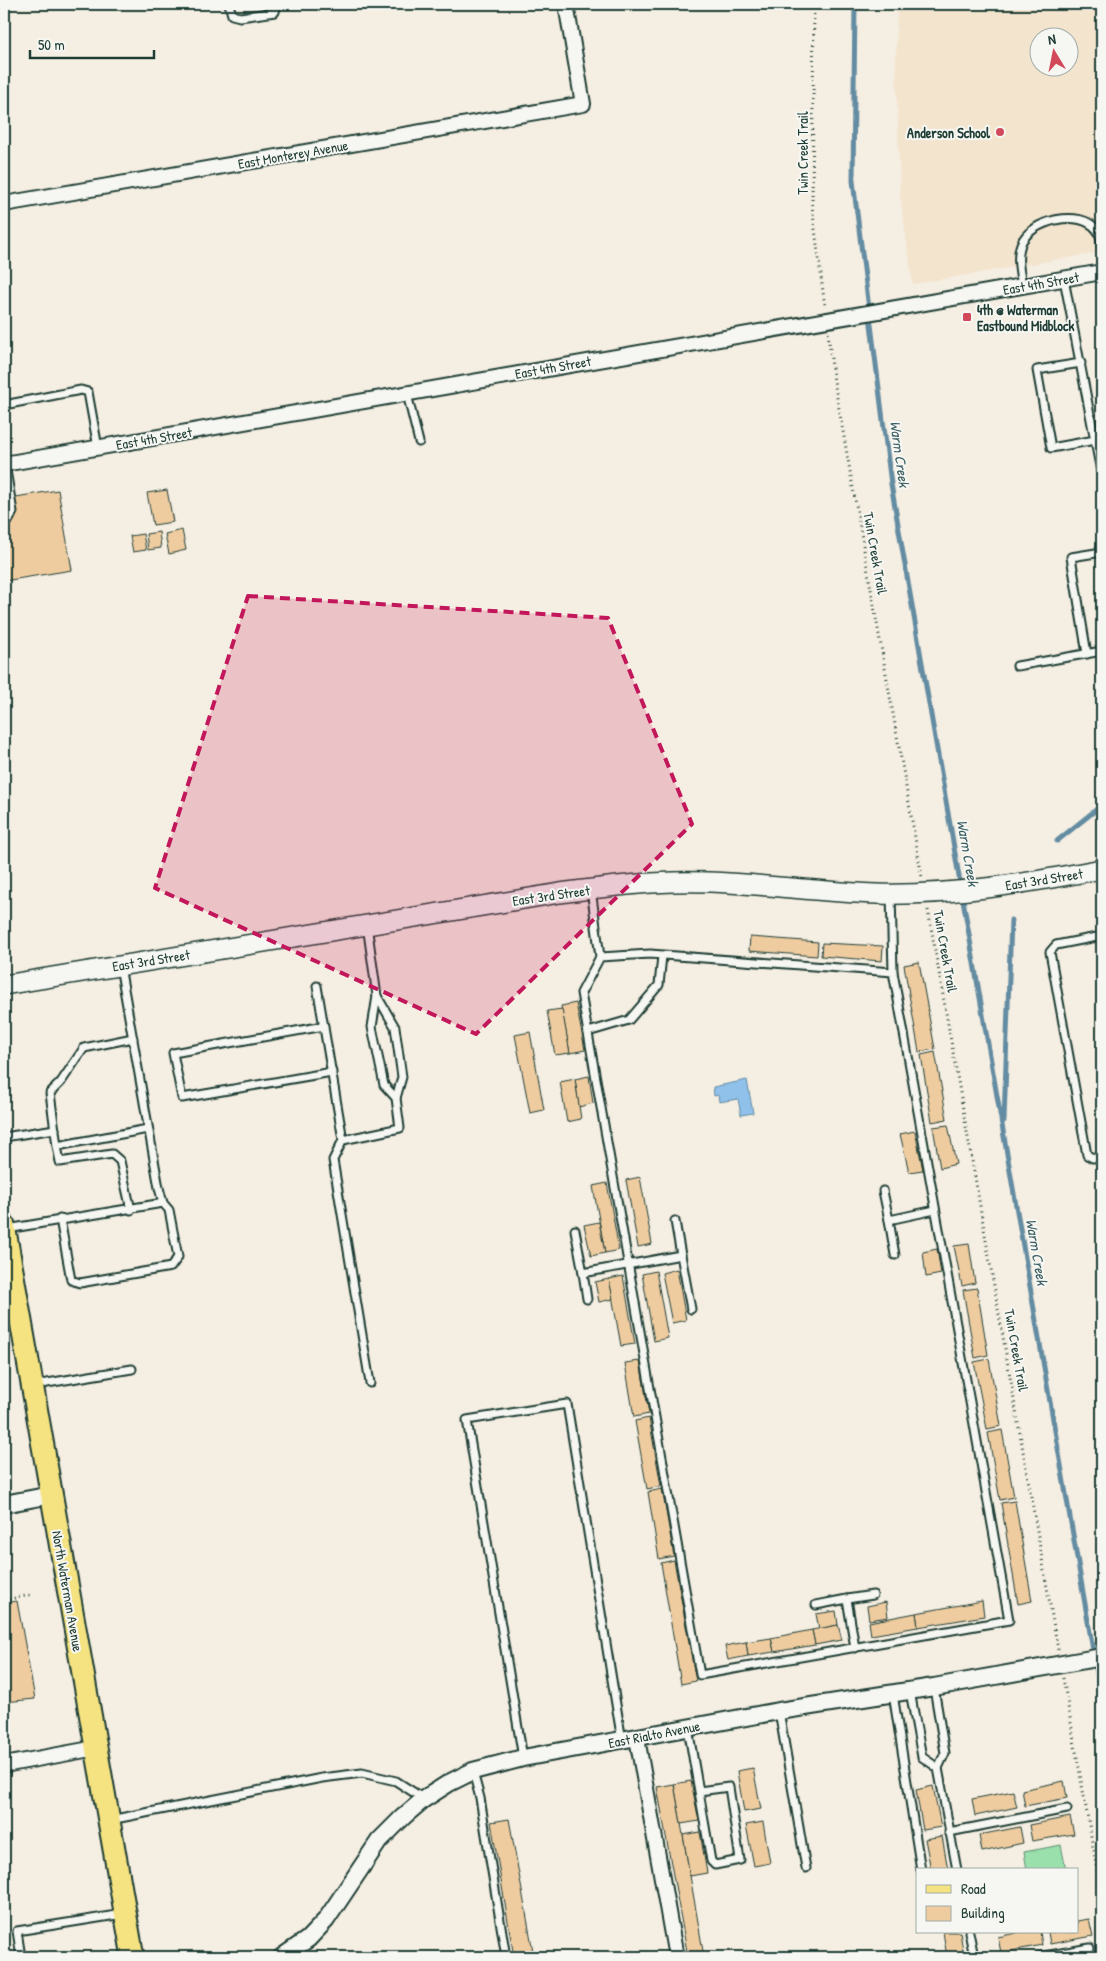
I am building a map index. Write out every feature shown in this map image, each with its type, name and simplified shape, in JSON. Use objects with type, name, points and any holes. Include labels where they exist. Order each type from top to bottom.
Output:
[{"type":"main road","name":"East 3rd Street","points":[[4,985],[591,889],[674,882],[891,894],[988,888],[1102,869]]},
{"type":"main road","name":"North Waterman Avenue","points":[[5,1239],[14,1303],[32,1386],[133,1957]]},
{"type":"street","name":"East Monterey Avenue","points":[[4,204],[583,104],[566,4]]},
{"type":"street","name":"East 4th Street","points":[[4,464],[1102,272]]},
{"type":"street","points":[[4,1504],[51,1495]]},
{"type":"street","name":"East Rialto Avenue","points":[[282,1957],[308,1939],[326,1920],[379,1841],[424,1799],[473,1771],[523,1758],[780,1711],[934,1687],[1102,1657]]},
{"type":"street","points":[[630,1739],[676,1957]]},
{"type":"street","points":[[4,1764],[96,1748]]},
{"type":"lane","points":[[229,4],[232,15],[240,17],[275,12],[278,4]]},
{"type":"lane","points":[[1022,286],[1018,254],[1022,243],[1032,229],[1042,223],[1069,219],[1089,224],[1099,232],[1102,248]]},
{"type":"lane","points":[[1064,279],[1102,477]]},
{"type":"lane","points":[[1080,363],[1037,370],[1051,448],[1095,440]]},
{"type":"lane","points":[[4,405],[81,390],[88,392],[98,448]]},
{"type":"lane","points":[[407,394],[419,442]]},
{"type":"lane","points":[[4,464],[13,512],[9,520],[4,521]]},
{"type":"lane","points":[[1087,654],[1071,556],[1102,552]]},
{"type":"lane","points":[[1017,666],[1102,652]]},
{"type":"lane","points":[[591,889],[600,957],[581,993],[700,1675],[1009,1620],[893,972],[891,894]]},
{"type":"lane","points":[[344,1140],[400,1128],[396,1098],[402,1077],[395,1027],[378,996],[366,925]]},
{"type":"lane","points":[[1102,936],[1056,945],[1050,952],[1087,1155],[1094,1158],[1102,1157]]},
{"type":"lane","points":[[600,957],[662,956],[893,972]]},
{"type":"lane","points":[[588,1032],[629,1020],[659,985],[662,956]]},
{"type":"lane","points":[[60,1219],[71,1280],[80,1282],[172,1267],[178,1257],[169,1210],[162,1203],[120,965]]},
{"type":"lane","points":[[317,986],[344,1140],[333,1160],[370,1383]]},
{"type":"lane","points":[[378,996],[372,1026],[384,1085],[396,1098]]},
{"type":"lane","points":[[324,1026],[173,1053],[182,1098],[332,1072]]},
{"type":"lane","points":[[131,1210],[120,1161],[112,1154],[60,1162],[50,1094],[61,1082],[84,1048],[133,1038]]},
{"type":"lane","points":[[4,1136],[55,1129]]},
{"type":"lane","points":[[57,1146],[148,1129]]},
{"type":"lane","points":[[883,1191],[895,1255]]},
{"type":"lane","points":[[5,1239],[60,1219],[131,1210],[162,1203]]},
{"type":"lane","points":[[889,1220],[936,1210]]},
{"type":"lane","points":[[675,1221],[691,1310]]},
{"type":"lane","points":[[575,1230],[587,1299]]},
{"type":"lane","points":[[583,1273],[681,1255]]},
{"type":"lane","points":[[32,1386],[132,1370]]},
{"type":"lane","points":[[523,1758],[466,1420],[566,1404],[630,1739]]},
{"type":"lane","points":[[816,1605],[872,1595]]},
{"type":"lane","points":[[847,1599],[855,1648]]},
{"type":"lane","points":[[934,1687],[945,1753],[938,1768],[957,1868]]},
{"type":"lane","points":[[910,1690],[922,1757],[938,1768]]},
{"type":"lane","points":[[893,1693],[921,1868]]},
{"type":"lane","points":[[780,1711],[806,1868]]},
{"type":"lane","points":[[688,1728],[699,1791],[713,1864],[740,1860],[729,1787],[699,1791]]},
{"type":"lane","points":[[473,1771],[480,1798],[506,1957]]},
{"type":"lane","points":[[108,1820],[322,1778],[362,1773],[396,1781],[424,1799]]},
{"type":"lane","points":[[949,1832],[1067,1809]]},
{"type":"lane","points":[[21,1957],[16,1931],[125,1913]]},
{"type":"lane","points":[[969,1934],[974,1957]]},
{"type":"lane","points":[[1038,1957],[1090,1948]]},
{"type":"path","name":"Twin Creek Trail","points":[[814,4],[812,206],[833,375],[931,892],[1064,1664],[1102,1898]]},
{"type":"path","points":[[4,1600],[31,1595]]},
{"type":"highlighted area","points":[[248,596],[608,618],[692,824],[476,1034],[155,888]]},
{"type":"shaded area","name":"Anderson School","points":[[897,4],[1102,4],[1102,252],[913,284],[900,196],[896,63]]},
{"type":"green space","points":[[1061,1845],[1066,1868],[1027,1868],[1024,1852]]},
{"type":"water","points":[[747,1080],[753,1113],[741,1115],[738,1099],[719,1102],[718,1095],[714,1096],[713,1087]]},
{"type":"building","points":[[58,490],[72,570],[4,581],[4,499]]},
{"type":"building","points":[[167,490],[173,522],[153,525],[147,493]]},
{"type":"building","points":[[182,530],[186,550],[169,554],[165,534]]},
{"type":"building","points":[[159,532],[161,548],[148,550],[146,534]]},
{"type":"building","points":[[143,534],[146,550],[133,552],[130,536]]},
{"type":"building","points":[[750,937],[818,942],[817,956],[749,951]]},
{"type":"building","points":[[822,943],[883,946],[882,961],[821,956]]},
{"type":"building","points":[[919,962],[935,1049],[919,1052],[904,965]]},
{"type":"building","points":[[576,1003],[585,1050],[570,1053],[561,1006]]},
{"type":"building","points":[[562,1009],[570,1053],[555,1055],[547,1011]]},
{"type":"building","points":[[530,1032],[544,1110],[530,1113],[515,1035]]},
{"type":"building","points":[[935,1052],[947,1119],[932,1122],[921,1055]]},
{"type":"building","points":[[589,1076],[593,1103],[579,1107],[575,1079]]},
{"type":"building","points":[[575,1079],[581,1119],[567,1122],[560,1082]]},
{"type":"building","points":[[948,1125],[956,1164],[940,1168],[933,1127]]},
{"type":"building","points":[[915,1131],[923,1170],[909,1172],[900,1134]]},
{"type":"building","points":[[640,1177],[652,1244],[638,1247],[626,1180]]},
{"type":"building","points":[[607,1183],[619,1250],[605,1253],[593,1186]]},
{"type":"building","points":[[599,1222],[605,1253],[591,1256],[584,1225]]},
{"type":"building","points":[[969,1244],[975,1283],[962,1286],[954,1246]]},
{"type":"building","points":[[937,1249],[941,1274],[926,1277],[923,1252]]},
{"type":"building","points":[[677,1269],[686,1320],[672,1323],[662,1273]]},
{"type":"building","points":[[656,1271],[668,1338],[654,1341],[642,1274]]},
{"type":"building","points":[[623,1276],[635,1344],[621,1346],[609,1279]]},
{"type":"building","points":[[609,1279],[613,1299],[599,1302],[595,1282]]},
{"type":"building","points":[[977,1288],[988,1355],[975,1358],[963,1290]]},
{"type":"building","points":[[989,1359],[1001,1426],[987,1429],[974,1362]]},
{"type":"building","points":[[640,1361],[649,1414],[634,1417],[625,1363]]},
{"type":"building","points":[[649,1418],[661,1486],[647,1489],[635,1421]]},
{"type":"building","points":[[1002,1430],[1014,1497],[1000,1500],[988,1433]]},
{"type":"building","points":[[662,1489],[674,1556],[659,1559],[648,1492]]},
{"type":"building","points":[[1015,1501],[1032,1601],[1018,1604],[1001,1503]]},
{"type":"building","points":[[674,1560],[696,1681],[681,1684],[661,1563]]},
{"type":"building","points":[[17,1601],[35,1699],[4,1702],[4,1603]]},
{"type":"building","points":[[982,1601],[984,1616],[918,1627],[916,1613]]},
{"type":"building","points":[[886,1602],[888,1617],[869,1620],[867,1606]]},
{"type":"building","points":[[836,1611],[838,1625],[819,1629],[816,1614]]},
{"type":"building","points":[[916,1613],[918,1627],[871,1635],[869,1622]]},
{"type":"building","points":[[838,1625],[842,1640],[815,1645],[812,1630]]},
{"type":"building","points":[[812,1630],[815,1645],[774,1652],[771,1638]]},
{"type":"building","points":[[771,1638],[774,1652],[748,1656],[746,1642]]},
{"type":"building","points":[[746,1642],[748,1656],[728,1660],[725,1646]]},
{"type":"building","points":[[753,1768],[761,1809],[744,1812],[737,1771]]},
{"type":"building","points":[[691,1781],[699,1821],[681,1824],[674,1784]]},
{"type":"building","points":[[1064,1781],[1067,1798],[1025,1806],[1022,1790]]},
{"type":"building","points":[[674,1784],[704,1957],[688,1957],[657,1787]]},
{"type":"building","points":[[933,1786],[941,1827],[923,1830],[916,1790]]},
{"type":"building","points":[[1013,1791],[1017,1807],[975,1816],[972,1799]]},
{"type":"building","points":[[1070,1817],[1074,1834],[1032,1841],[1029,1825]]},
{"type":"building","points":[[509,1819],[534,1957],[514,1957],[491,1822]]},
{"type":"building","points":[[763,1822],[770,1863],[754,1866],[746,1825]]},
{"type":"building","points":[[1020,1827],[1023,1843],[982,1852],[979,1835]]},
{"type":"building","points":[[700,1832],[707,1873],[690,1876],[683,1835]]},
{"type":"building","points":[[942,1836],[948,1868],[931,1868],[925,1839]]},
{"type":"building","points":[[1089,1919],[1093,1936],[1050,1944],[1048,1934],[1078,1934],[1078,1921]]},
{"type":"building","points":[[943,1934],[960,1934],[964,1957],[947,1957]]},
{"type":"building","points":[[1011,1934],[1040,1934],[1042,1945],[1001,1953],[998,1937]]},
{"type":"waterway","name":"Warm Creek","points":[[855,4],[853,181],[891,484],[1102,1702]]},
{"type":"waterway","points":[[1057,841],[1102,805]]},
{"type":"waterway","points":[[1004,1121],[1011,920]]},
{"type":"place","name":"Anderson School","points":[[1000,132]]},
{"type":"place","name":"4th @ Waterman Eastbound Midblock","points":[[967,317]]}]
